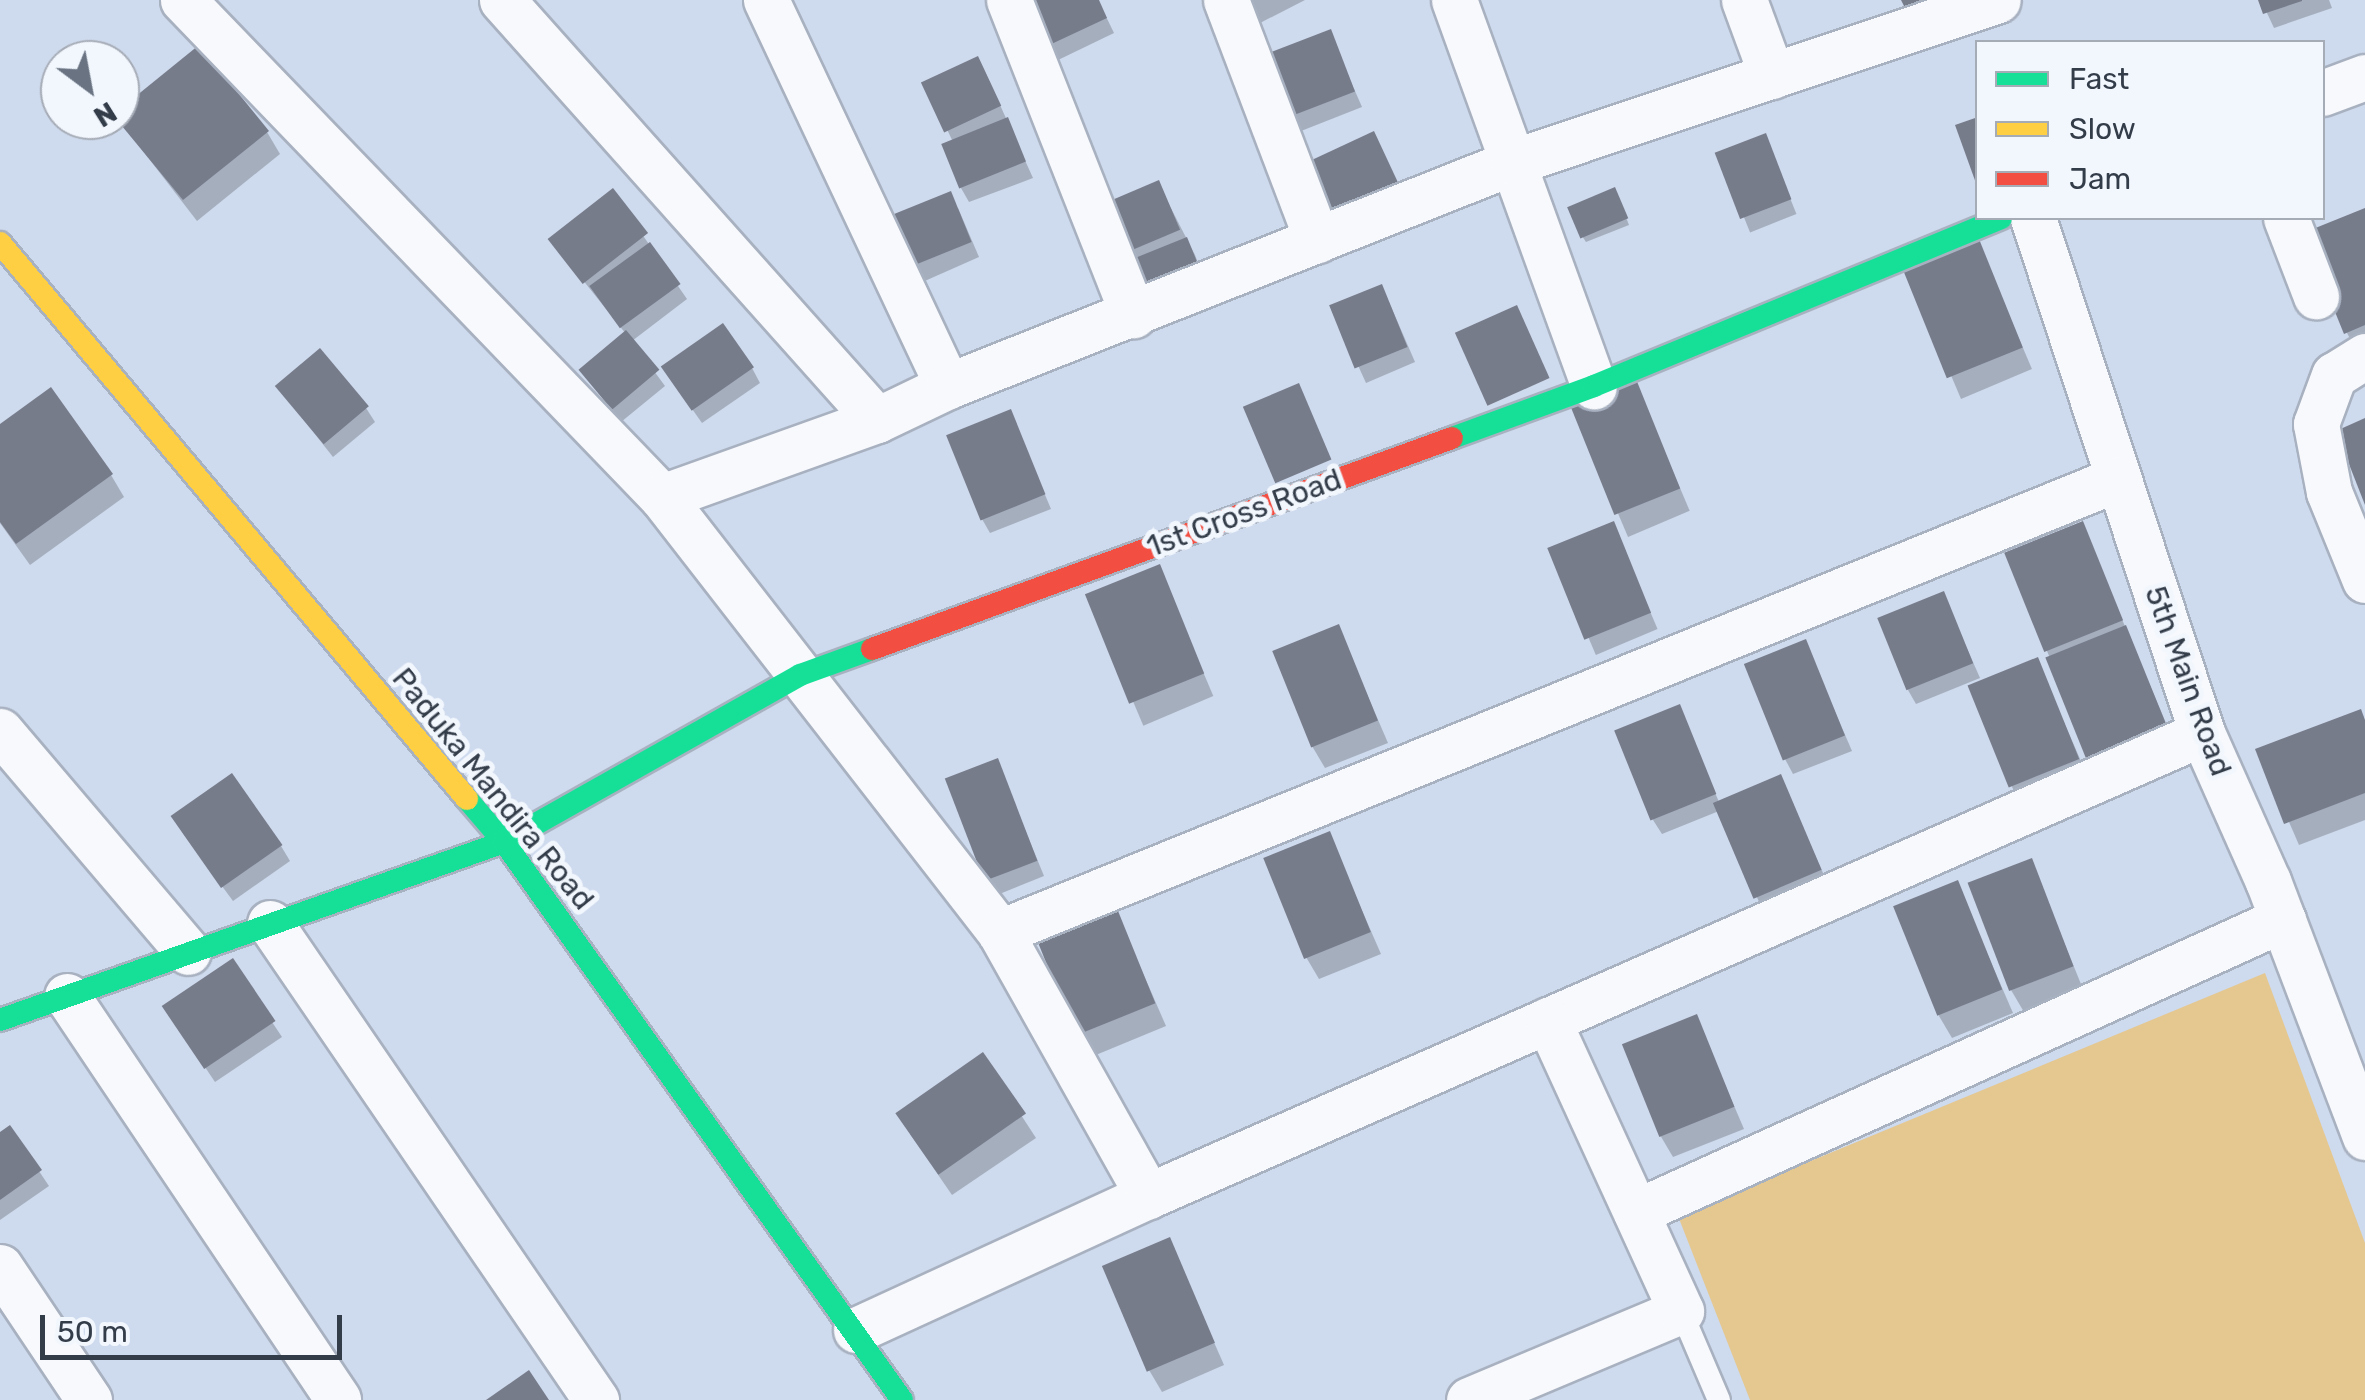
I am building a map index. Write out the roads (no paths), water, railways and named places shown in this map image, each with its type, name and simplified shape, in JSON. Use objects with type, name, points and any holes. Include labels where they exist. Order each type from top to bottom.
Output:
[{"type":"street","points":[[183,0],[662,497],[1000,932],[1148,1196]]},
{"type":"street","points":[[502,0],[877,420]]},
{"type":"street","points":[[766,0],[948,386]]},
{"type":"street","points":[[1009,0],[1133,315]]},
{"type":"street","points":[[1226,0],[1318,240]]},
{"type":"street","points":[[1454,0],[1594,386]]},
{"type":"street","points":[[1744,0],[1772,76]]},
{"type":"street","points":[[662,497],[877,420],[948,386],[1513,162],[1998,0]]},
{"type":"street","points":[[2325,92],[2365,77]]},
{"type":"street","name":"1st Cross Road","points":[[0,1020],[504,842],[800,675],[1594,386],[1996,220]]},
{"type":"street","name":"5th Main Road","points":[[2033,220],[2202,733],[2283,919],[2365,1137]]},
{"type":"street","points":[[2287,220],[2316,296]]},
{"type":"street","name":"Paduka Mandira Road","points":[[0,243],[504,842],[856,1330],[902,1400]]},
{"type":"street","points":[[2365,356],[2334,375],[2316,424],[2329,492],[2365,580]]},
{"type":"street","points":[[1000,932],[2117,479]]},
{"type":"street","points":[[856,1330],[1148,1196],[2202,733]]},
{"type":"street","points":[[8,753],[188,952]]},
{"type":"street","points":[[1636,1212],[2283,919]]},
{"type":"street","points":[[270,923],[596,1400]]},
{"type":"street","points":[[68,996],[338,1400]]},
{"type":"street","points":[[1468,1400],[1682,1311],[1548,1020]]},
{"type":"street","points":[[0,1268],[89,1400]]},
{"type":"lane","points":[[1682,1311],[1719,1400]]}]
